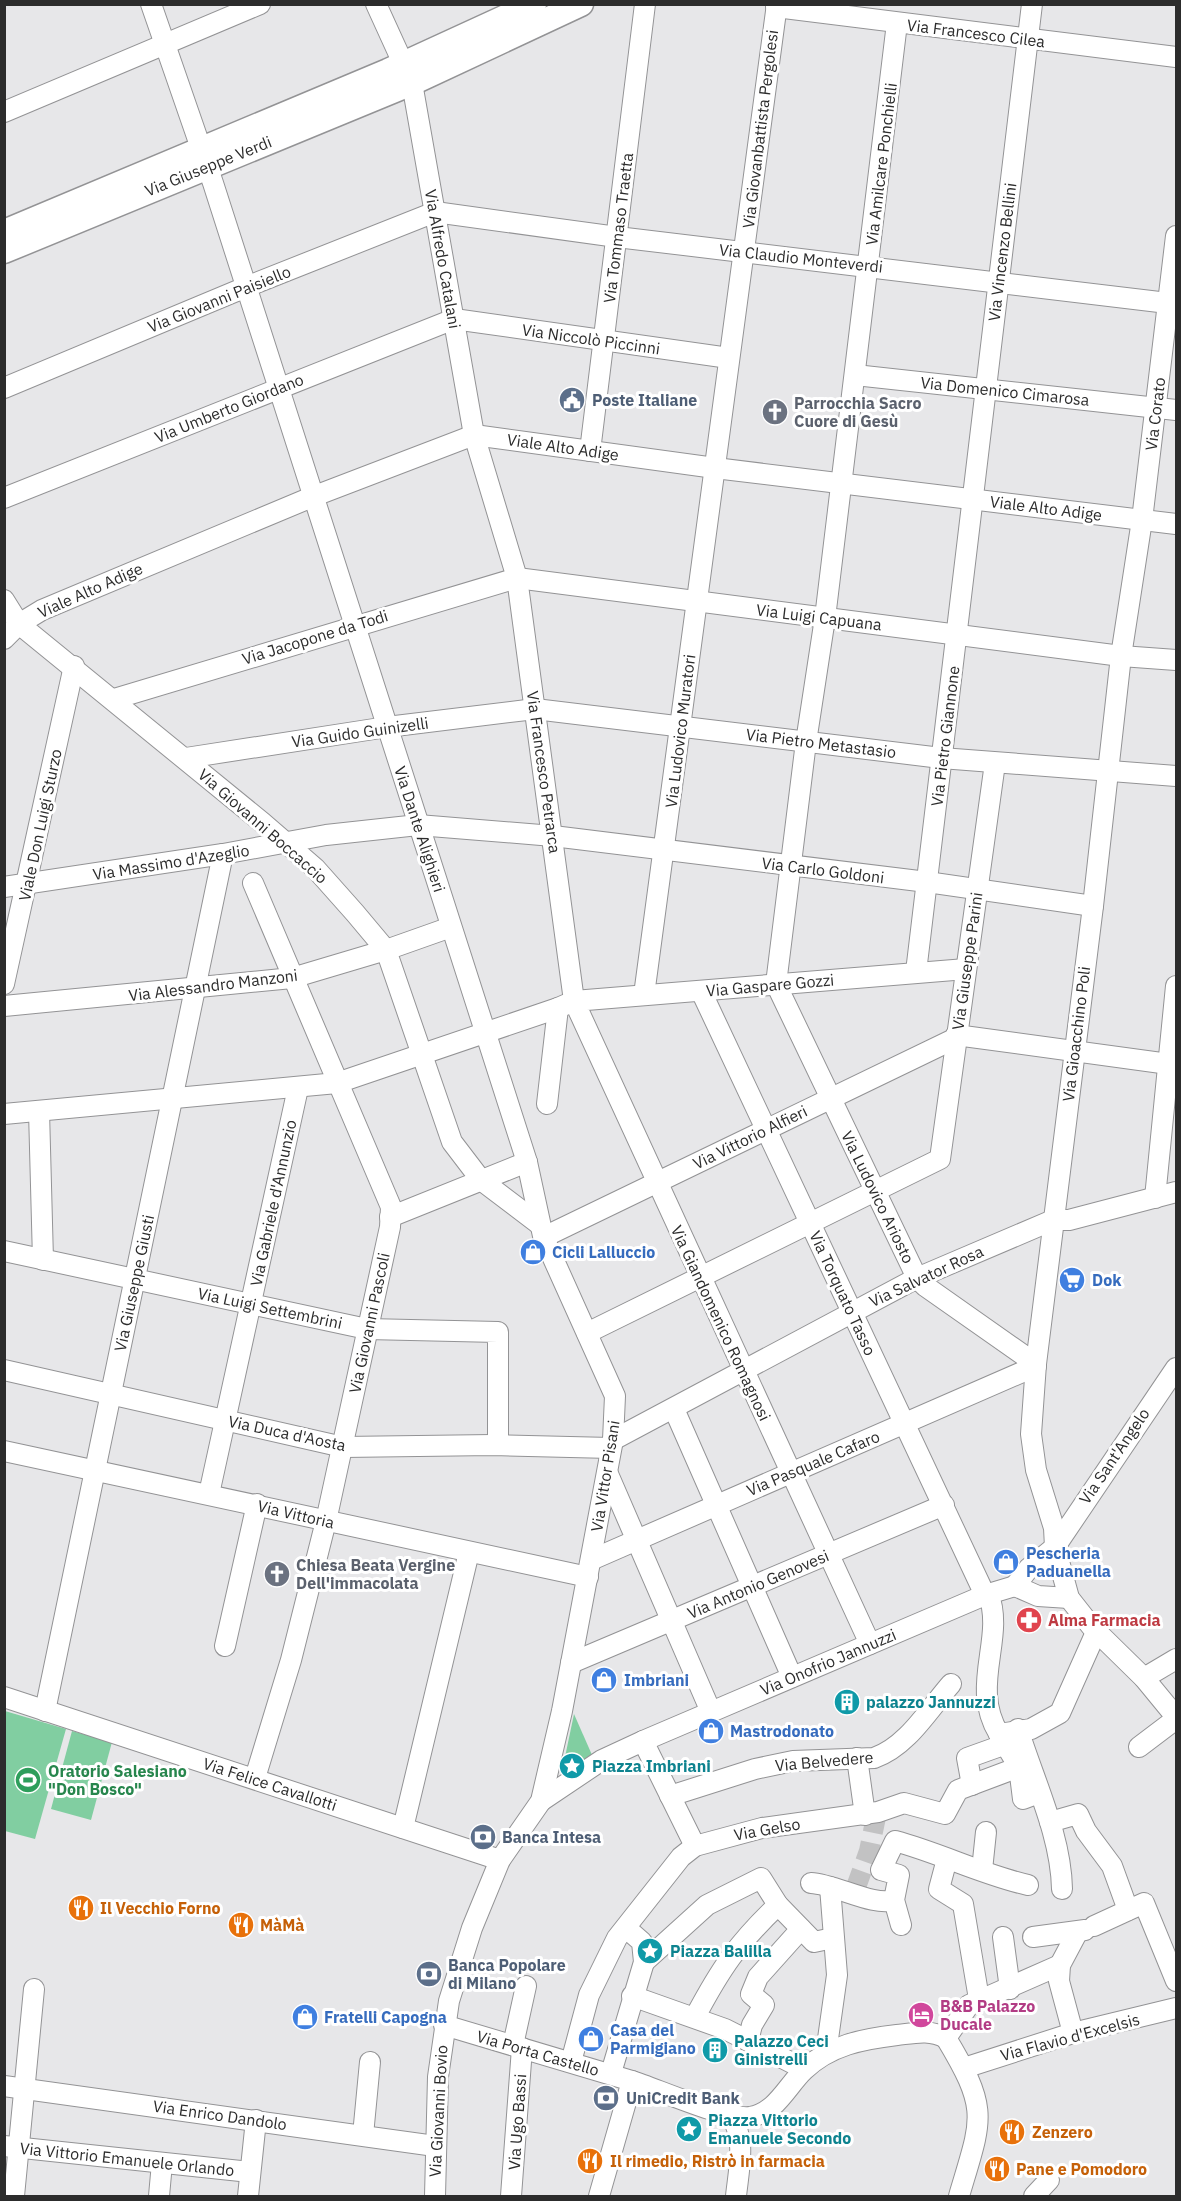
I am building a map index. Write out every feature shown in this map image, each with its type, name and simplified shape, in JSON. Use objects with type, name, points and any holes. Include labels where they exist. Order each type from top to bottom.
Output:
[{"type":"main road","points":[[408,74],[534,4]]},
{"type":"main road","points":[[408,74],[581,4]]},
{"type":"main road","name":"Via Giuseppe Verdi","points":[[4,232],[204,158],[408,74]]},
{"type":"main road","name":"Via Giuseppe Verdi","points":[[4,251],[204,158]]},
{"type":"street","name":"Via Dante Alighieri","points":[[151,4],[246,287],[527,1162],[541,1231]]},
{"type":"street","points":[[4,112],[260,4]]},
{"type":"street","name":"Via Alfredo Catalani","points":[[376,4],[408,74],[474,435]]},
{"type":"street","name":"Via Tommaso Traetta","points":[[590,451],[645,4]]},
{"type":"street","name":"Via Vincenzo Bellini","points":[[974,499],[1032,4]]},
{"type":"street","name":"Via Francesco Cilea","points":[[777,6],[1027,40],[1176,57]]},
{"type":"street","name":"Via Giovanbattista Pergolesi","points":[[715,468],[777,6]]},
{"type":"street","name":"Via Amilcare Ponchielli","points":[[776,984],[806,742],[825,618],[897,23]]},
{"type":"street","name":"Via Claudio Monteverdi","points":[[435,212],[617,237],[1172,303]]},
{"type":"street","name":"Via Giovanni Paisiello","points":[[4,388],[246,287],[435,212]]},
{"type":"street","name":"Via Corato","points":[[1142,520],[1155,407],[1172,303],[1176,236]]},
{"type":"street","name":"Via Niccolò Piccinni","points":[[454,319],[729,358]]},
{"type":"street","name":"Via Umberto Giordano","points":[[4,498],[278,387],[454,319]]},
{"type":"street","name":"Via Domenico Cimarosa","points":[[855,375],[1176,410]]},
{"type":"street","name":"Viale Alto Adige","points":[[4,639],[19,624],[42,610],[312,496],[474,435],[715,468],[1176,524]]},
{"type":"street","name":"Via Francesco Petrarca","points":[[474,435],[517,578],[553,836],[566,1004],[547,1104]]},
{"type":"street","name":"Via Ludovico Muratori","points":[[644,994],[715,468]]},
{"type":"street","name":"Via Pietro Giannone","points":[[916,972],[974,499]]},
{"type":"street","name":"Via Gioacchino Poli","points":[[1069,1598],[1055,1547],[1054,1528],[1036,1470],[1031,1434],[1036,1365],[1093,906],[1121,656],[1142,520]]},
{"type":"street","name":"Via Luigi Capuana","points":[[517,578],[1121,656],[1176,660]]},
{"type":"street","name":"Via Jacopone da Todi","points":[[114,699],[354,625],[517,578]]},
{"type":"street","points":[[4,600],[19,624]]},
{"type":"street","name":"Via Giovanni Boccaccio","points":[[19,624],[186,758],[315,868],[386,950],[452,1142],[481,1180],[541,1231]]},
{"type":"street","name":"Viale Don Luigi Sturzo","points":[[4,984],[74,666]]},
{"type":"street","name":"Via Pietro Metastasio","points":[[535,709],[941,758],[1176,776]]},
{"type":"street","name":"Via Guido Guinizelli","points":[[186,758],[387,727],[535,709]]},
{"type":"street","name":"Via Giuseppe Parini","points":[[875,1191],[940,1159],[995,763]]},
{"type":"street","name":"Via Massimo d'Azeglio","points":[[4,887],[345,833],[418,825],[553,836]]},
{"type":"street","name":"Via Carlo Goldoni","points":[[553,836],[927,882],[1093,906]]},
{"type":"street","name":"Via Giuseppe Giusti","points":[[45,1711],[223,854]]},
{"type":"street","name":"Via Giovanni Pascoli","points":[[253,883],[390,1207],[390,1217],[326,1521],[291,1660],[255,1778]]},
{"type":"street","name":"Via Alessandro Manzoni","points":[[4,1006],[292,978],[386,950],[451,927]]},
{"type":"street","name":"Via Gaspare Gozzi","points":[[4,1114],[337,1083],[566,1004],[644,994],[966,969]]},
{"type":"street","name":"Via Ludovico Ariosto","points":[[776,984],[917,1278],[1036,1365]]},
{"type":"street","points":[[1155,1198],[1173,1064],[1176,986]]},
{"type":"street","name":"Via Torquato Tasso","points":[[701,991],[994,1609],[986,1681],[990,1719],[1007,1736]]},
{"type":"street","name":"Via Giandomenico Romagnosi","points":[[566,1004],[657,1182],[870,1644]]},
{"type":"street","points":[[956,1036],[1173,1064]]},
{"type":"street","name":"Via Vittorio Alfieri","points":[[541,1231],[657,1182],[956,1036]]},
{"type":"street","name":"Via Gabriele d'Annunzio","points":[[209,1494],[298,1088]]},
{"type":"street","points":[[39,1111],[43,1260]]},
{"type":"street","points":[[390,1217],[527,1162]]},
{"type":"street","points":[[587,1333],[875,1191]]},
{"type":"street","name":"Via Salvator Rosa","points":[[612,1444],[852,1310],[917,1278],[1053,1220],[1069,1220],[1176,1192]]},
{"type":"street","name":"Via Vittor Pisani","points":[[541,1231],[615,1396],[608,1474],[563,1706],[541,1801]]},
{"type":"street","name":"Via Luigi Settembrini","points":[[4,1251],[367,1329],[498,1332],[498,1445]]},
{"type":"street","name":"Via Pasquale Cafaro","points":[[589,1568],[636,1540],[1036,1365]]},
{"type":"street","name":"Via Sant'Angelo","points":[[1016,1586],[1029,1568],[1055,1547],[1176,1368]]},
{"type":"street","name":"Via Duca d'Aosta","points":[[4,1370],[343,1447],[612,1444]]},
{"type":"street","points":[[674,1409],[792,1677]]},
{"type":"street","name":"Via Vittoria","points":[[4,1451],[257,1504],[469,1552],[589,1568]]},
{"type":"street","points":[[608,1474],[711,1712]]},
{"type":"street","points":[[225,1646],[257,1504]]},
{"type":"street","name":"Via Antonio Genovesi","points":[[571,1663],[944,1505]]},
{"type":"street","points":[[403,1827],[469,1552]]},
{"type":"street","points":[[1016,1586],[1038,1596],[1069,1598],[1144,1678],[1176,1718],[1139,1747]]},
{"type":"street","name":"Via Onofrio Jannuzzi","points":[[643,1741],[987,1594],[1016,1586]]},
{"type":"street","points":[[1019,1767],[972,1785],[967,1758],[1007,1736],[1031,1729],[1060,1713],[1097,1630]]},
{"type":"street","points":[[1144,1678],[1176,1659]]},
{"type":"street","name":"Via Belvedere","points":[[670,1797],[765,1767],[793,1761],[874,1758],[886,1754],[899,1744],[951,1684]]},
{"type":"street","name":"Via Felice Cavallotti","points":[[4,1697],[500,1860]]},
{"type":"street","points":[[1007,1736],[1019,1767],[1023,1799],[1039,1793]]},
{"type":"street","points":[[1007,1736],[1039,1793],[1050,1822],[1062,1875],[1062,1889]]},
{"type":"street","points":[[541,1801],[602,1760],[643,1741],[695,1846]]},
{"type":"street","points":[[857,1758],[873,1815]]},
{"type":"street","name":"Via Gelso","points":[[571,2062],[589,1995],[617,1938],[681,1857],[695,1846],[762,1828],[873,1815],[904,1803],[945,1814],[958,1790],[972,1785]]},
{"type":"street","name":"Via Giovanni Bovio","points":[[435,2196],[435,2146],[444,2025],[472,1928],[500,1860],[541,1801]]},
{"type":"street","points":[[1050,1822],[1078,1814],[1086,1831],[1112,1866],[1170,1956],[1176,1981]]},
{"type":"street","points":[[982,1870],[986,1832]]},
{"type":"street","points":[[901,1925],[894,1900],[899,1875],[881,1870],[895,1841],[982,1870],[1001,1879],[1028,1885]]},
{"type":"street","points":[[947,1859],[939,1889],[963,1904],[979,1999]]},
{"type":"street","points":[[644,1962],[707,1905],[761,1878],[778,1905],[814,1942],[833,1938]]},
{"type":"street","points":[[826,2053],[837,1975],[833,1938],[820,1885],[855,1892],[879,1903],[894,1900]]},
{"type":"street","points":[[695,2017],[717,1975],[736,1947],[778,1905]]},
{"type":"street","points":[[1033,1937],[1085,1930],[1136,1906]]},
{"type":"street","points":[[611,2073],[644,1962],[642,1942],[626,1928]]},
{"type":"street","points":[[748,2041],[752,2025],[764,2005],[751,1994],[758,1977],[801,1929]]},
{"type":"street","points":[[946,2038],[963,2011],[979,1999],[1010,1989],[1060,1965],[1085,1930]]},
{"type":"street","points":[[1003,1936],[1010,1989]]},
{"type":"street","points":[[1060,1965],[1059,1981],[1073,2033]]},
{"type":"street","name":"Via Ugo Bassi","points":[[511,2196],[518,2046],[526,1986]]},
{"type":"street","points":[[14,2196],[12,2146],[14,2087],[34,1989]]},
{"type":"street","points":[[633,1993],[695,2017],[804,2069]]},
{"type":"street","name":"Via Flavio d'Excelsis","points":[[964,2068],[1073,2033],[1176,2008]]},
{"type":"street","name":"Via Porta Castello","points":[[444,2025],[632,2080]]},
{"type":"street","points":[[599,2196],[632,2080],[732,2115],[749,2117],[769,2110],[804,2069],[826,2053],[865,2038],[928,2032],[946,2038],[972,2085],[980,2115],[978,2132],[959,2196]]},
{"type":"street","points":[[363,2135],[370,2062]]},
{"type":"street","name":"Via Enrico Dandolo","points":[[14,2087],[435,2146]]},
{"type":"street","points":[[732,2115],[740,2128],[741,2140],[736,2196]]},
{"type":"street","points":[[248,2196],[256,2120]]},
{"type":"street","name":"Via Vittorio Emanuele Orlando","points":[[12,2146],[250,2172]]},
{"type":"street","points":[[159,2196],[162,2163]]},
{"type":"street","points":[[1034,2196],[1049,2180]]},
{"type":"green space","name":"Oratorio Salesiano \"Don Bosco\"","points":[[5,1711],[66,1729],[35,1839],[5,1831]]},
{"type":"green space","points":[[574,1714],[592,1755],[561,1776]]},
{"type":"green space","name":"Oratorio Salesiano \"Don Bosco\"","points":[[72,1731],[112,1742],[91,1820],[51,1809]]},
{"type":"tunnel","points":[[855,1890],[869,1851],[876,1817]]},
{"type":"place","name":"Poste Italiane","points":[[572,400]]},
{"type":"place","name":"Parrocchia Sacro Cuore di Gesù","points":[[775,412]]},
{"type":"place","name":"Cicli Lalluccio","points":[[533,1252]]},
{"type":"place","name":"Dok","points":[[1072,1280]]},
{"type":"place","name":"Pescheria Paduanella","points":[[1006,1562]]},
{"type":"place","name":"Chiesa Beata Vergine Dell'immacolata","points":[[277,1574]]},
{"type":"place","name":"Alma Farmacia","points":[[1029,1620]]},
{"type":"place","name":"Imbriani","points":[[604,1680]]},
{"type":"place","name":"palazzo Jannuzzi","points":[[847,1702]]},
{"type":"place","name":"Mastrodonato","points":[[711,1731]]},
{"type":"place","name":"Piazza Imbriani","points":[[572,1766]]},
{"type":"place","name":"Oratorio Salesiano \"Don Bosco\"","points":[[28,1780]]},
{"type":"place","name":"Banca Intesa","points":[[483,1837]]},
{"type":"place","name":"Il Vecchio Forno","points":[[81,1908]]},
{"type":"place","name":"MàMà","points":[[241,1925]]},
{"type":"place","name":"Piazza Balilla","points":[[650,1951]]},
{"type":"place","name":"Banca Popolare di Milano","points":[[429,1974]]},
{"type":"place","name":"B&B Palazzo Ducale","points":[[921,2015]]},
{"type":"place","name":"Fratelli Capogna","points":[[305,2017]]},
{"type":"place","name":"Casa del Parmigiano","points":[[591,2039]]},
{"type":"place","name":"Palazzo Ceci Ginistrelli","points":[[715,2050]]},
{"type":"place","name":"UniCredit Bank","points":[[606,2098]]},
{"type":"place","name":"Piazza Vittorio Emanuele Secondo","points":[[689,2129]]},
{"type":"place","name":"Zenzero","points":[[1012,2132]]},
{"type":"place","name":"Il rimedio, Ristrò in farmacia","points":[[590,2161]]},
{"type":"place","name":"Pane e Pomodoro","points":[[997,2169]]}]
